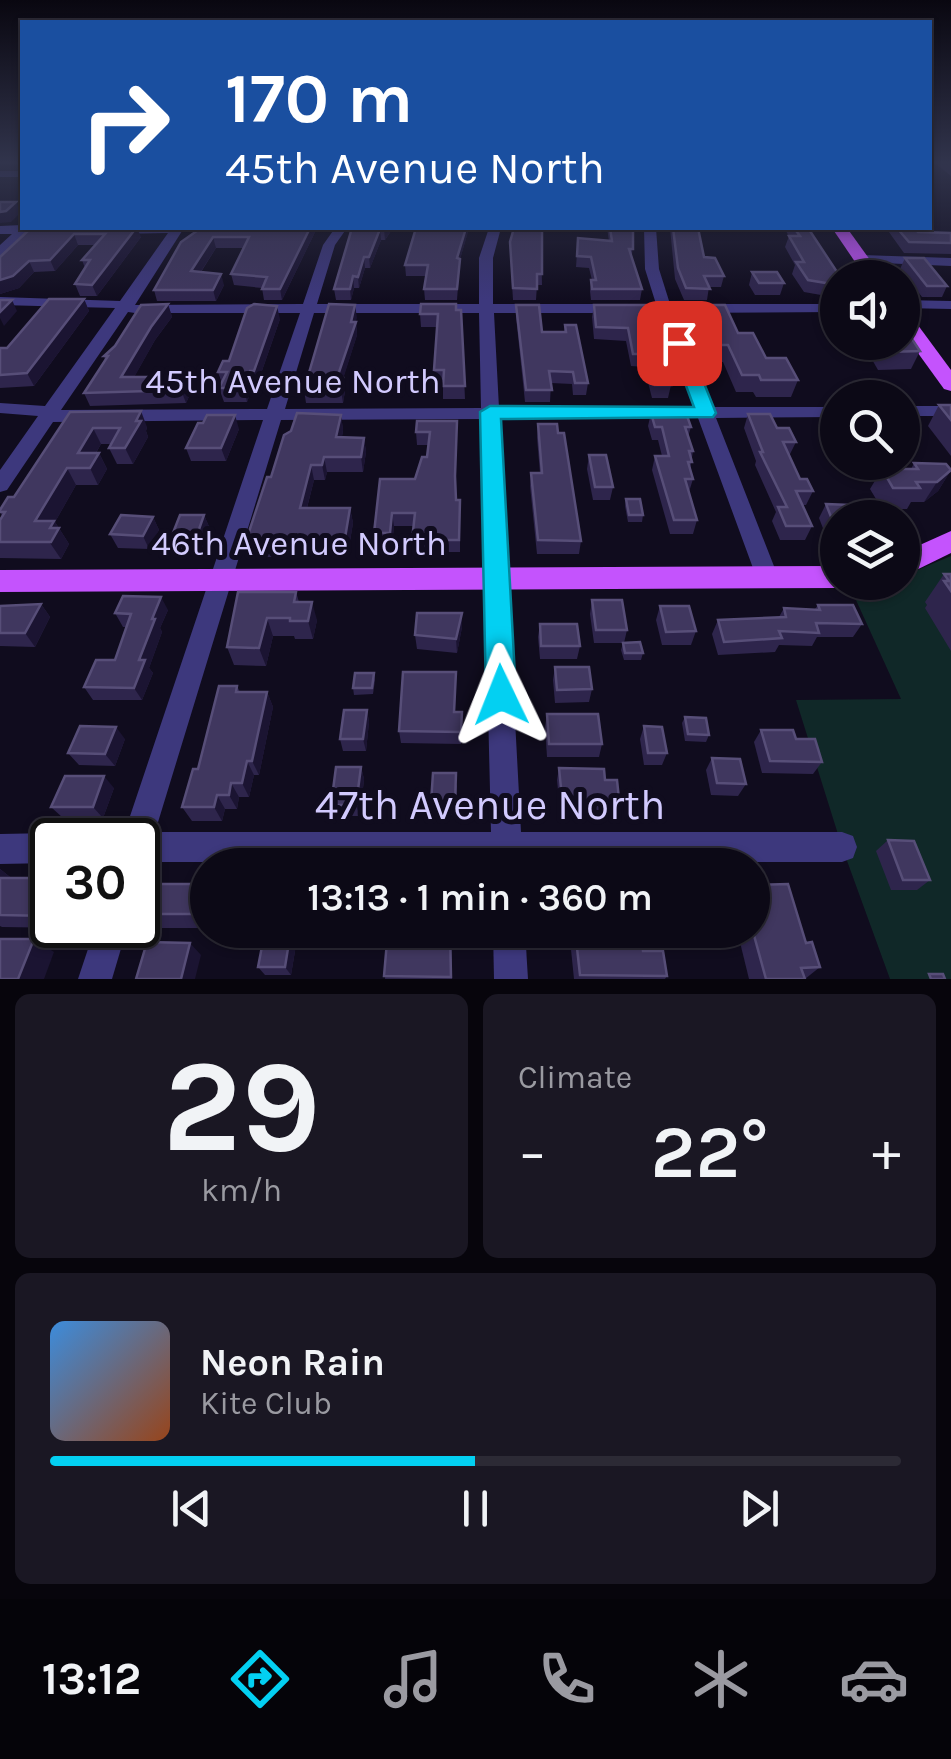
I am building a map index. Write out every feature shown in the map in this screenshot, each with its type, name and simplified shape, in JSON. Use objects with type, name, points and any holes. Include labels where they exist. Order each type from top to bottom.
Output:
[{"type":"main road","points":[[840,230],[862,260]]},
{"type":"main road","points":[[920,341],[951,385]]},
{"type":"main road","points":[[920,557],[951,541]]},
{"type":"main road","name":"46th Avenue North","points":[[0,581],[820,578]]},
{"type":"street","points":[[0,252],[23,230]]},
{"type":"street","points":[[0,485],[177,230]]},
{"type":"street","points":[[146,818],[329,245],[340,230]]},
{"type":"street","points":[[494,230],[486,258],[486,308],[506,848]]},
{"type":"street","points":[[650,230],[652,268],[665,308],[768,578]]},
{"type":"street","points":[[920,261],[951,262]]},
{"type":"street","points":[[0,301],[134,308],[820,308]]},
{"type":"street","points":[[920,304],[951,305]]},
{"type":"street","name":"45th Avenue North","points":[[0,408],[49,414],[820,412]]},
{"type":"street","points":[[920,412],[951,411]]},
{"type":"street","name":"47th Avenue North","points":[[160,845],[261,848]]},
{"type":"street","name":"47th Avenue North","points":[[770,848],[842,846]]},
{"type":"street","points":[[0,849],[30,848]]},
{"type":"street","points":[[95,979],[105,948]]},
{"type":"street","points":[[510,948],[511,979]]},
{"type":"green space","points":[[951,556],[951,979],[890,979],[842,847],[796,700],[901,699],[856,600],[920,600],[920,569]]},
{"type":"building","points":[[29,230],[134,230],[92,285],[75,284],[90,260],[82,260],[105,234],[74,234],[50,260],[29,261],[13,276],[0,280],[0,257]]},
{"type":"building","points":[[198,230],[309,230],[280,289],[262,289],[267,277],[231,274],[249,237],[213,237],[191,271],[221,274],[213,290],[154,290],[181,242]]},
{"type":"building","points":[[351,230],[380,230],[358,277],[353,276],[350,289],[334,289]]},
{"type":"building","points":[[415,230],[465,230],[457,258],[457,289],[424,289],[428,265],[405,265]]},
{"type":"building","points":[[513,230],[542,230],[542,274],[537,274],[537,289],[513,288],[510,242]]},
{"type":"building","points":[[610,230],[633,230],[633,249],[629,249],[642,289],[592,289],[591,280],[596,280],[591,257],[577,256],[578,238],[612,241]]},
{"type":"building","points":[[673,230],[698,230],[704,257],[715,258],[724,276],[704,276],[710,289],[686,288],[678,268]]},
{"type":"building","points":[[796,230],[809,230],[829,260],[820,260],[820,282],[808,280],[796,262],[804,262],[789,236],[800,236]]},
{"type":"building","points":[[899,230],[951,233],[951,243],[909,242]]},
{"type":"building","points":[[924,258],[947,286],[927,286],[920,277],[920,260],[907,260]]},
{"type":"building","points":[[752,272],[777,272],[784,283],[759,283]]},
{"type":"building","points":[[49,299],[84,299],[27,373],[0,375],[0,348],[7,348]]},
{"type":"building","points":[[0,300],[12,300],[0,312]]},
{"type":"building","points":[[168,304],[121,377],[188,377],[181,390],[84,393],[108,356],[104,356],[115,346],[141,305]]},
{"type":"building","points":[[254,304],[277,306],[254,371],[250,371],[244,388],[219,388],[227,372],[218,372],[223,361],[229,361],[247,308]]},
{"type":"building","points":[[329,304],[355,305],[351,322],[356,322],[337,378],[343,378],[341,390],[304,390]]},
{"type":"building","points":[[421,304],[456,304],[456,310],[461,310],[465,386],[443,386],[444,370],[434,370],[438,314],[420,314]]},
{"type":"building","points":[[516,305],[539,305],[542,332],[566,332],[565,325],[576,325],[588,383],[575,383],[573,372],[549,371],[552,390],[526,390]]},
{"type":"building","points":[[594,305],[646,305],[671,385],[655,385],[646,354],[633,354],[628,328],[596,327]]},
{"type":"building","points":[[703,305],[725,305],[738,333],[753,333],[766,358],[786,358],[798,380],[761,380],[759,375],[742,375],[728,345],[718,345]]},
{"type":"building","points":[[939,405],[951,405],[951,420]]},
{"type":"building","points":[[141,411],[136,421],[141,421],[125,448],[109,448],[120,428],[93,428],[78,453],[99,453],[90,468],[67,468],[35,521],[54,521],[50,528],[59,528],[51,542],[0,542],[0,520],[5,512],[0,510],[8,497],[14,497],[70,412]]},
{"type":"building","points":[[297,413],[341,415],[336,437],[364,438],[361,457],[324,457],[322,465],[311,465],[300,508],[350,508],[345,538],[245,544],[267,477],[271,477],[284,435],[291,431]]},
{"type":"building","points":[[651,413],[686,413],[691,427],[685,427],[693,451],[689,451],[692,462],[688,462],[693,479],[685,479],[697,520],[674,520],[655,456],[669,456],[662,427],[655,427]]},
{"type":"building","points":[[748,414],[770,414],[777,428],[789,428],[796,442],[783,442],[800,479],[807,479],[813,491],[796,491],[812,526],[786,526],[778,507],[787,507],[760,452]]},
{"type":"building","points":[[207,415],[235,415],[221,448],[186,448],[198,423],[203,423]]},
{"type":"building","points":[[417,421],[457,421],[459,540],[412,540],[415,513],[392,513],[390,533],[374,533],[380,479],[415,479],[422,457],[427,457],[430,432],[416,432]]},
{"type":"building","points":[[538,424],[557,424],[558,433],[564,433],[581,541],[538,540],[531,473],[542,473]]},
{"type":"building","points":[[589,455],[606,455],[613,487],[595,487]]},
{"type":"building","points":[[920,463],[946,464],[951,470],[937,482],[916,482],[920,488],[893,488],[888,480],[920,480]]},
{"type":"building","points":[[626,499],[640,499],[643,515],[629,515]]},
{"type":"building","points":[[121,515],[153,517],[143,536],[110,534]]},
{"type":"building","points":[[180,515],[204,515],[196,538],[171,538]]},
{"type":"building","points":[[944,574],[951,574],[951,591],[944,581],[949,581]]},
{"type":"building","points":[[238,592],[296,592],[294,602],[312,602],[308,621],[267,618],[259,648],[227,647]]},
{"type":"building","points":[[123,596],[161,597],[139,660],[145,660],[134,688],[84,687],[96,660],[115,660],[131,614],[115,613]]},
{"type":"building","points":[[592,600],[622,600],[627,630],[596,630]]},
{"type":"building","points":[[41,604],[25,633],[0,633],[0,606]]},
{"type":"building","points":[[818,605],[853,605],[862,624],[816,623],[819,633],[779,631],[782,638],[724,642],[718,620],[786,617],[784,608],[820,610]]},
{"type":"building","points":[[660,606],[689,606],[696,631],[666,632]]},
{"type":"building","points":[[417,613],[462,613],[456,639],[415,635]]},
{"type":"building","points":[[540,624],[577,624],[580,646],[541,646]]},
{"type":"building","points":[[640,642],[643,653],[625,653],[623,643]]},
{"type":"building","points":[[555,667],[589,667],[592,689],[557,690]]},
{"type":"building","points":[[403,672],[456,672],[454,712],[462,712],[461,732],[399,731]]},
{"type":"building","points":[[355,673],[374,673],[372,688],[353,688]]},
{"type":"building","points":[[219,686],[237,686],[236,692],[267,692],[252,761],[247,761],[242,783],[231,783],[229,795],[217,795],[214,807],[182,807],[193,769],[198,769]]},
{"type":"building","points":[[344,710],[367,710],[363,739],[340,739]]},
{"type":"building","points":[[547,714],[598,714],[602,744],[549,744]]},
{"type":"building","points":[[685,717],[706,718],[709,735],[688,734]]},
{"type":"building","points":[[80,726],[116,727],[105,754],[68,753]]},
{"type":"building","points":[[644,726],[662,727],[667,753],[648,753]]},
{"type":"building","points":[[761,730],[793,730],[796,739],[815,739],[822,762],[770,761]]},
{"type":"building","points":[[712,758],[740,759],[746,784],[717,783]]},
{"type":"building","points":[[336,767],[361,767],[356,805],[331,805]]},
{"type":"building","points":[[559,768],[604,769],[605,780],[617,780],[619,799],[562,798]]},
{"type":"building","points":[[433,773],[456,773],[455,804],[431,803]]},
{"type":"building","points":[[65,776],[104,776],[93,807],[51,807]]},
{"type":"building","points":[[888,840],[914,841],[930,880],[903,880]]},
{"type":"building","points":[[0,878],[30,878],[30,916],[0,915]]},
{"type":"building","points":[[160,884],[190,884],[190,914],[160,914]]},
{"type":"building","points":[[770,884],[788,884],[806,943],[812,942],[820,967],[801,968],[805,979],[766,979],[757,948],[770,948]]},
{"type":"building","points":[[0,939],[30,939],[18,979],[0,979]]},
{"type":"building","points":[[160,942],[190,943],[181,979],[136,979],[145,948],[160,948]]},
{"type":"building","points":[[262,948],[288,948],[285,967],[258,967]]},
{"type":"building","points":[[386,948],[450,948],[451,977],[384,976]]},
{"type":"building","points":[[577,948],[643,948],[663,951],[667,976],[580,975]]},
{"type":"building","points":[[929,974],[943,974],[945,979],[931,979]]},
{"type":"route","points":[[501,695],[490,412],[706,413],[679,343]]}]
